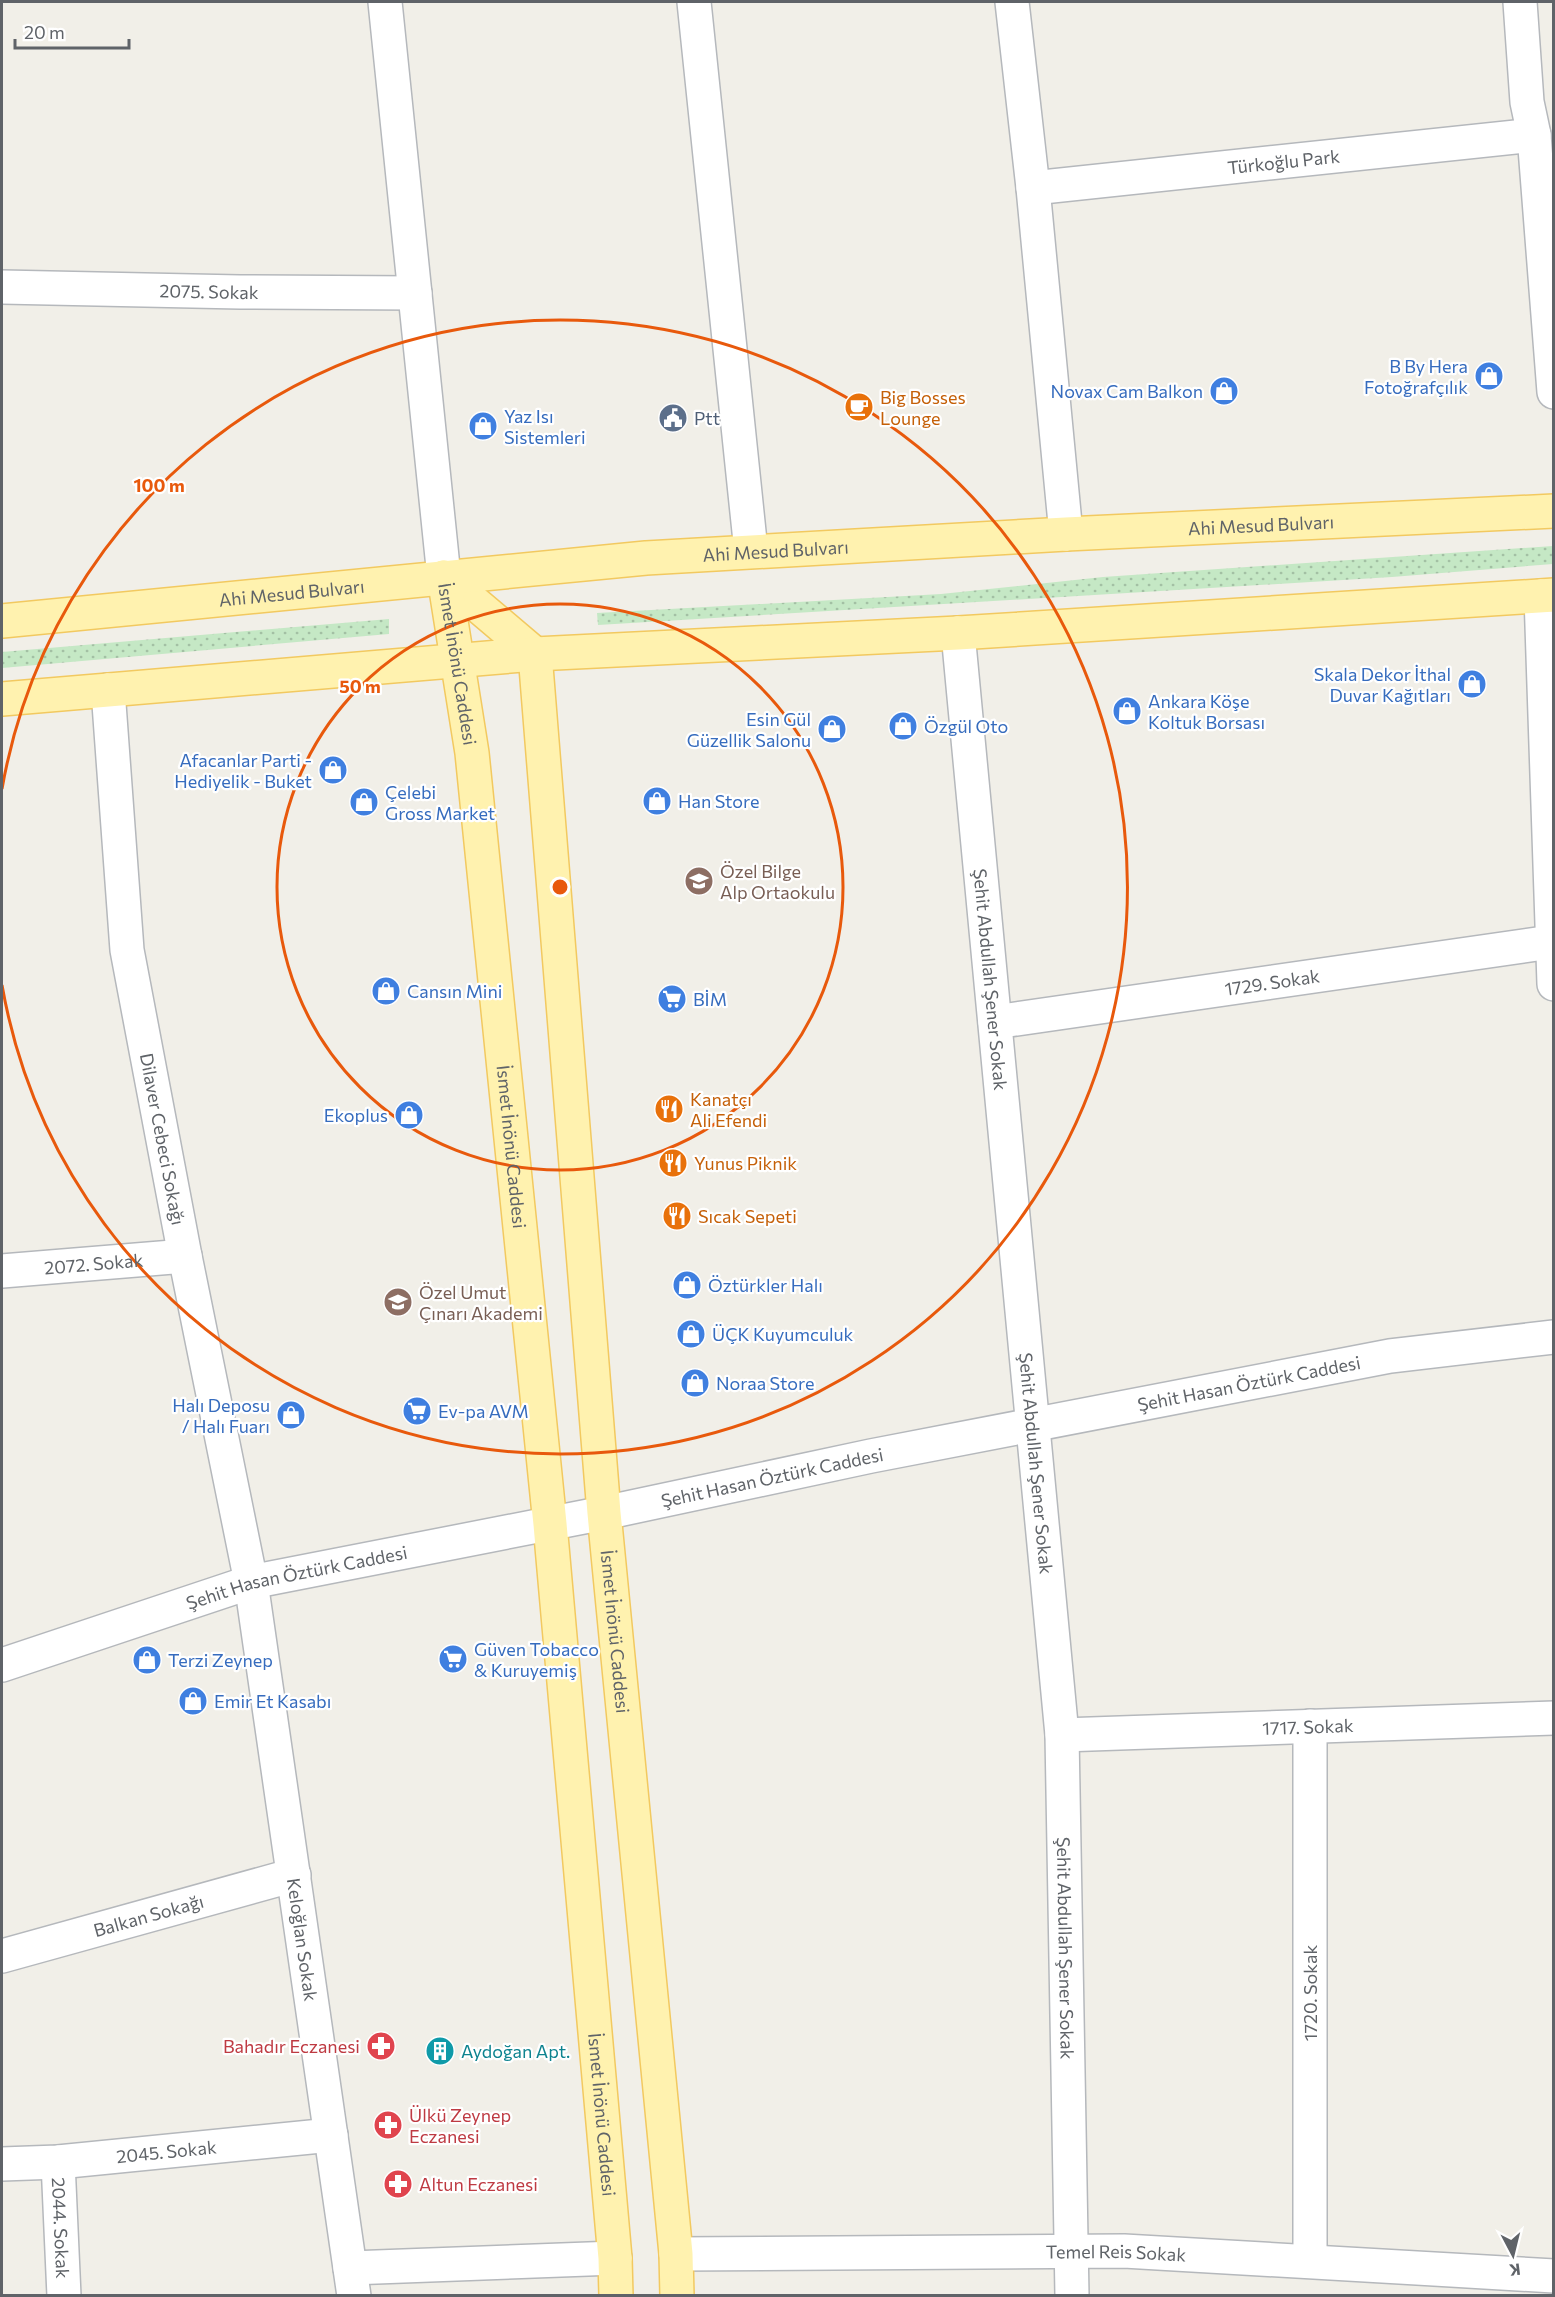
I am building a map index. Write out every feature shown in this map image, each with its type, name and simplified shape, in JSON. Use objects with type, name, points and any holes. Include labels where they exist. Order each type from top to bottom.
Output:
[{"type":"main road","name":"Ahi Mesud Bulvarı","points":[[2,621],[646,558],[1066,534],[1554,511]]},
{"type":"main road","name":"İsmet İnönü Caddesi","points":[[444,577],[535,654],[604,1513],[676,2254],[677,2295]]},
{"type":"main road","name":"İsmet İnönü Caddesi","points":[[444,577],[472,753],[550,1524],[615,2258],[616,2295]]},
{"type":"main road","points":[[2,699],[535,654],[957,633],[1547,596]]},
{"type":"street","points":[[385,2],[444,577]]},
{"type":"street","points":[[694,2],[751,551]]},
{"type":"street","points":[[1012,2],[1033,188],[1066,534]]},
{"type":"street","points":[[1520,2],[1540,100],[1534,135],[1554,392]]},
{"type":"street","name":"Türkoğlu Park","points":[[1033,188],[1534,135]]},
{"type":"street","name":"2075. Sokak","points":[[2,287],[415,293]]},
{"type":"street","points":[[1547,596],[1551,942],[1554,984]]},
{"type":"street","name":"Şehit Abdullah Şener Sokak","points":[[957,633],[1062,1735],[1072,2295]]},
{"type":"street","name":"Dilaver Cebeci Sokağı","points":[[108,690],[127,950],[185,1256],[251,1582]]},
{"type":"street","name":"1729. Sokak","points":[[995,1022],[1551,942]]},
{"type":"street","name":"2072. Sokak","points":[[2,1272],[185,1256]]},
{"type":"street","name":"Şehit Hasan Öztürk Caddesi","points":[[2,1665],[251,1582],[550,1524],[871,1456],[1390,1356],[1554,1337]]},
{"type":"street","name":"Keloğlan Sokak","points":[[251,1582],[352,2282]]},
{"type":"street","name":"1717. Sokak","points":[[1062,1735],[1554,1718]]},
{"type":"street","name":"1720. Sokak","points":[[1310,1726],[1310,2261]]},
{"type":"street","name":"Balkan Sokağı","points":[[2,1956],[294,1875]]},
{"type":"street","name":"2045. Sokak","points":[[2,2164],[58,2162],[331,2135]]},
{"type":"street","name":"2044. Sokak","points":[[58,2162],[64,2295]]},
{"type":"street","name":"Temel Reis Sokak","points":[[676,2254],[1124,2251],[1310,2261],[1415,2281],[1554,2276]]},
{"type":"street","points":[[352,2282],[615,2258]]},
{"type":"green space","points":[[1553,546],[1553,564],[1392,577],[598,625],[597,613],[941,594],[1103,577]]},
{"type":"green space","points":[[389,619],[389,634],[2,668],[2,652]]},
{"type":"place","name":"B By Hera Fotoğrafçılık","points":[[1489,376]]},
{"type":"place","name":"Novax Cam Balkon","points":[[1224,391]]},
{"type":"place","name":"Big Bosses Lounge","points":[[859,407]]},
{"type":"place","name":"Ptt","points":[[673,418]]},
{"type":"place","name":"Yaz Isı Sistemleri","points":[[483,426]]},
{"type":"place","name":"Skala Dekor İthal Duvar Kağıtları","points":[[1472,684]]},
{"type":"place","name":"Ankara Köşe Koltuk Borsası","points":[[1127,711]]},
{"type":"place","name":"Özgül Oto","points":[[903,726]]},
{"type":"place","name":"Esin Gül Güzellik Salonu","points":[[832,729]]},
{"type":"place","name":"Afacanlar Parti - Hediyelik - Buket","points":[[333,770]]},
{"type":"place","name":"Han Store","points":[[657,801]]},
{"type":"place","name":"Çelebi Gross Market","points":[[364,802]]},
{"type":"place","name":"Özel Bilge Alp Ortaokulu","points":[[699,881]]},
{"type":"place","name":"Cansın Mini","points":[[386,991]]},
{"type":"place","name":"BİM","points":[[672,999]]},
{"type":"place","name":"Kanatçı Ali Efendi","points":[[669,1109]]},
{"type":"place","name":"Ekoplus","points":[[409,1115]]},
{"type":"place","name":"Yunus Piknik","points":[[673,1163]]},
{"type":"place","name":"Sıcak Sepeti","points":[[677,1216]]},
{"type":"place","name":"Öztürkler Halı","points":[[687,1285]]},
{"type":"place","name":"Özel Umut Çınarı Akademi","points":[[398,1302]]},
{"type":"place","name":"ÜÇK Kuyumculuk","points":[[691,1334]]},
{"type":"place","name":"Noraa Store","points":[[695,1383]]},
{"type":"place","name":"Ev-pa AVM","points":[[417,1411]]},
{"type":"place","name":"Halı Deposu / Halı Fuarı","points":[[291,1415]]},
{"type":"place","name":"Güven Tobacco & Kuruyemiş","points":[[453,1659]]},
{"type":"place","name":"Terzi Zeynep","points":[[147,1660]]},
{"type":"place","name":"Emir Et Kasabı","points":[[193,1701]]},
{"type":"place","name":"Bahadır Eczanesi","points":[[381,2046]]},
{"type":"place","name":"Aydoğan Apt.","points":[[440,2051]]},
{"type":"place","name":"Ülkü Zeynep Eczanesi","points":[[388,2125]]},
{"type":"place","name":"Altun Eczanesi","points":[[398,2184]]}]
